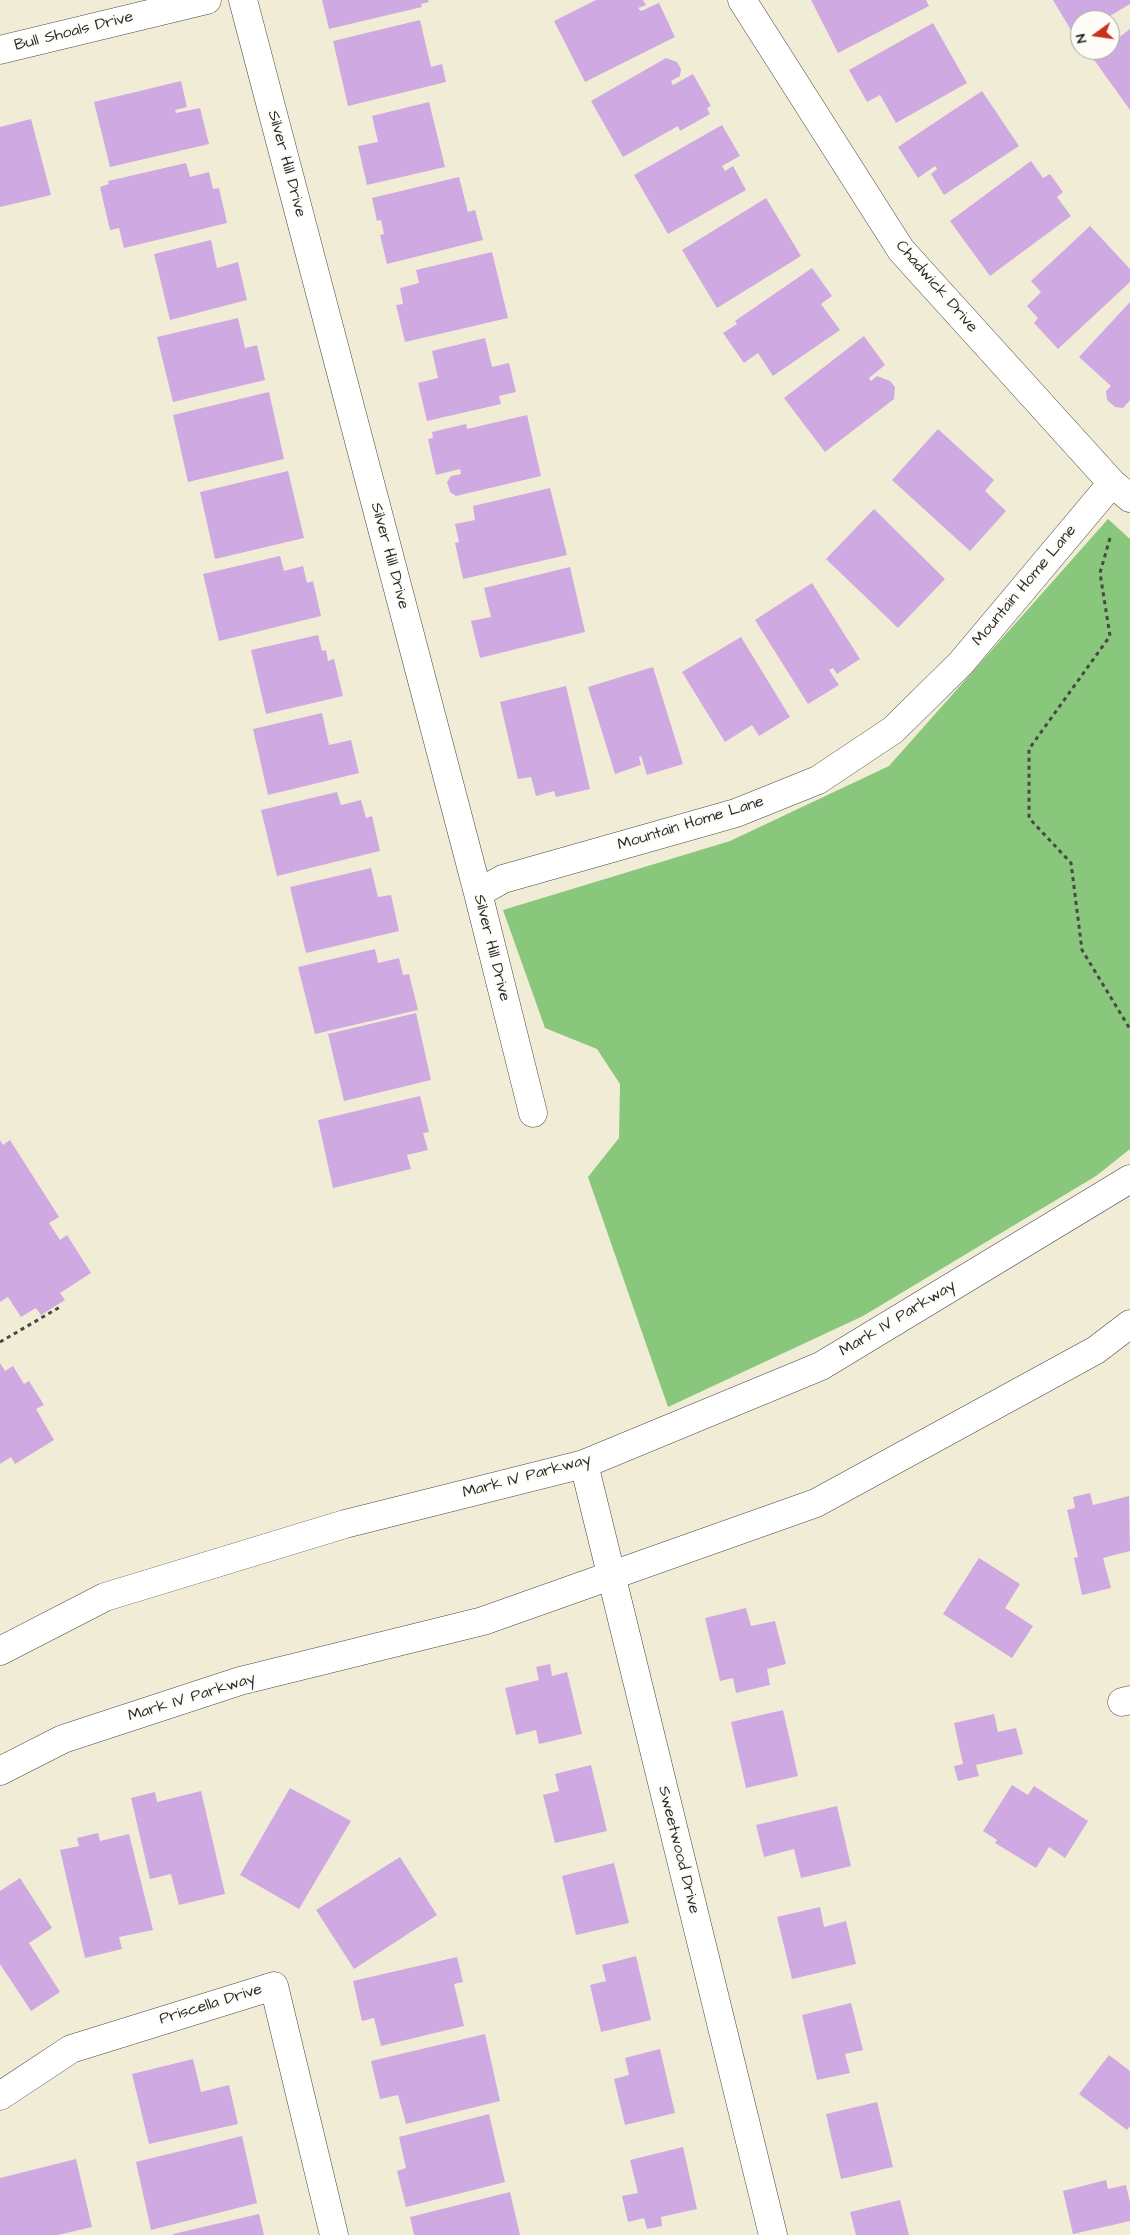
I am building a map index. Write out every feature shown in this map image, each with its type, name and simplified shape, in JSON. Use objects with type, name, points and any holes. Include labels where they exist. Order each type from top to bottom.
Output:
[{"type":"street","name":"Bull Shoals Drive","points":[[0,50],[207,0]]},
{"type":"street","name":"Silver Hill Drive","points":[[242,0],[478,893],[533,1113]]},
{"type":"street","name":"Chadwick Drive","points":[[742,0],[901,250],[1122,491]]},
{"type":"street","name":"Mountain Home Lane","points":[[478,893],[503,879],[736,813],[818,780],[894,730],[961,663],[1122,491]]},
{"type":"street","name":"Mark IV Parkway","points":[[0,1651],[106,1597],[345,1524],[584,1464],[821,1366],[1130,1179]]},
{"type":"street","name":"Mark IV Parkway","points":[[0,1771],[63,1739],[240,1681],[482,1621],[816,1503],[1096,1350],[1130,1324]]},
{"type":"street","name":"Sweetwood Drive","points":[[584,1464],[773,2235]]},
{"type":"street","name":"Priscella Drive","points":[[0,2096],[70,2049],[274,1986],[334,2235]]},
{"type":"path","points":[[1122,491],[1100,573],[1110,636],[1029,750],[1029,818],[1071,863],[1082,950],[1130,1029]]},
{"type":"path","points":[[0,1342],[60,1307]]},
{"type":"green space","points":[[1108,519],[1130,539],[1130,1149],[1096,1176],[863,1316],[668,1407],[588,1177],[619,1138],[620,1084],[597,1049],[545,1028],[503,910],[730,841],[889,766]]},
{"type":"building","points":[[322,0],[428,0],[429,2],[421,4],[422,7],[329,29]]},
{"type":"building","points":[[596,0],[643,0],[646,5],[638,8],[641,11],[659,3],[675,37],[585,82],[554,21]]},
{"type":"building","points":[[811,0],[926,0],[929,6],[838,53]]},
{"type":"building","points":[[1053,0],[1130,0],[1130,4],[1120,10],[1070,10],[1070,29]]},
{"type":"building","points":[[420,20],[431,67],[442,64],[446,82],[348,106],[333,41]]},
{"type":"building","points":[[933,23],[967,83],[896,123],[880,95],[867,102],[849,70]]},
{"type":"building","points":[[1130,29],[1130,110],[1094,60],[1120,60],[1120,36]]},
{"type":"building","points":[[666,58],[677,62],[681,69],[680,76],[671,81],[673,85],[693,74],[711,106],[707,108],[710,114],[680,131],[678,126],[623,157],[591,101]]},
{"type":"building","points":[[181,81],[187,107],[175,110],[176,113],[200,108],[209,144],[110,167],[94,102]]},
{"type":"building","points":[[982,91],[1019,146],[944,195],[931,174],[937,169],[935,166],[918,178],[898,147]]},
{"type":"building","points":[[429,102],[445,167],[367,185],[358,146],[378,142],[372,116]]},
{"type":"building","points":[[31,119],[51,195],[0,207],[0,127]]},
{"type":"building","points":[[722,125],[740,156],[722,166],[725,171],[733,166],[746,190],[668,234],[634,175]]},
{"type":"building","points":[[1031,161],[1043,178],[1050,174],[1063,192],[1057,197],[1071,216],[990,276],[950,221]]},
{"type":"building","points":[[186,163],[190,177],[209,172],[213,189],[219,188],[227,223],[124,248],[119,228],[110,230],[100,187],[109,184],[108,181]]},
{"type":"building","points":[[459,177],[468,212],[475,210],[483,240],[387,264],[380,235],[384,234],[381,220],[377,221],[372,198]]},
{"type":"building","points":[[766,198],[801,256],[717,308],[682,250]]},
{"type":"building","points":[[1090,226],[1130,269],[1130,282],[1058,349],[1034,323],[1038,318],[1027,306],[1041,292],[1031,281]]},
{"type":"building","points":[[211,240],[217,268],[238,262],[247,300],[170,320],[154,254]]},
{"type":"building","points":[[492,252],[508,318],[405,342],[396,305],[403,304],[400,288],[419,283],[416,270]]},
{"type":"building","points":[[812,268],[832,296],[821,304],[840,330],[773,376],[758,353],[744,363],[723,333],[737,324],[735,321]]},
{"type":"building","points":[[1130,302],[1130,400],[1123,408],[1115,407],[1107,400],[1106,391],[1111,386],[1079,357]]},
{"type":"building","points":[[238,318],[245,348],[257,345],[265,380],[173,402],[157,337]]},
{"type":"building","points":[[864,336],[885,365],[869,378],[871,381],[877,376],[890,381],[895,387],[894,399],[825,452],[784,398]]},
{"type":"building","points":[[485,338],[492,367],[509,363],[516,392],[499,396],[501,404],[427,421],[418,383],[438,378],[432,351]]},
{"type":"building","points":[[269,392],[284,459],[188,482],[173,415]]},
{"type":"building","points":[[527,415],[541,476],[456,496],[450,492],[447,482],[451,476],[461,474],[460,469],[436,475],[428,439],[433,438],[432,432],[466,424],[467,429]]},
{"type":"building","points":[[938,429],[994,480],[985,491],[1006,511],[970,551],[892,480]]},
{"type":"building","points":[[288,471],[304,538],[215,559],[200,492]]},
{"type":"building","points":[[550,488],[567,555],[463,579],[455,543],[459,542],[455,524],[475,520],[473,506]]},
{"type":"building","points":[[874,509],[945,579],[898,628],[826,559]]},
{"type":"building","points":[[280,556],[284,571],[303,566],[307,583],[313,581],[321,616],[219,641],[203,574]]},
{"type":"building","points":[[570,567],[585,632],[480,658],[471,621],[491,617],[484,588]]},
{"type":"building","points":[[812,583],[860,659],[837,674],[833,668],[829,670],[839,685],[808,704],[755,620]]},
{"type":"building","points":[[318,635],[322,651],[326,650],[328,661],[334,659],[343,696],[266,714],[251,650]]},
{"type":"building","points":[[741,637],[790,717],[759,736],[752,725],[725,742],[682,672]]},
{"type":"building","points":[[653,667],[683,764],[647,775],[641,756],[639,757],[641,765],[615,774],[588,687]]},
{"type":"building","points":[[566,686],[590,789],[556,797],[554,791],[536,796],[531,777],[518,779],[500,702]]},
{"type":"building","points":[[322,713],[329,745],[351,740],[359,773],[268,795],[253,729]]},
{"type":"building","points":[[337,792],[341,805],[361,800],[366,818],[372,816],[380,851],[277,876],[261,810]]},
{"type":"building","points":[[371,868],[378,897],[391,895],[399,931],[306,953],[290,887]]},
{"type":"building","points":[[375,949],[378,963],[399,958],[403,975],[409,974],[418,1010],[315,1034],[298,967]]},
{"type":"building","points":[[416,1013],[431,1080],[344,1101],[328,1034]]},
{"type":"building","points":[[420,1096],[429,1132],[423,1133],[428,1150],[407,1155],[411,1169],[333,1188],[318,1120]]},
{"type":"building","points":[[0,1140],[3,1145],[10,1140],[59,1217],[49,1223],[60,1240],[67,1235],[91,1273],[60,1293],[65,1300],[41,1315],[36,1308],[21,1317],[8,1297],[0,1302]]},
{"type":"building","points":[[0,1363],[5,1371],[13,1366],[24,1384],[29,1381],[44,1405],[36,1409],[54,1440],[15,1464],[11,1457],[0,1464]]},
{"type":"building","points":[[1090,1493],[1093,1505],[1129,1496],[1130,1551],[1103,1558],[1111,1588],[1082,1595],[1074,1558],[1078,1557],[1067,1510],[1075,1508],[1073,1497]]},
{"type":"building","points":[[979,1558],[1020,1584],[1005,1608],[1033,1626],[1012,1658],[943,1614]]},
{"type":"building","points":[[746,1608],[751,1626],[775,1621],[786,1664],[767,1669],[770,1685],[736,1693],[733,1678],[720,1681],[705,1618]]},
{"type":"building","points":[[550,1664],[552,1676],[567,1672],[582,1734],[539,1744],[536,1730],[516,1735],[505,1688],[539,1680],[536,1667]]},
{"type":"building","points":[[783,1710],[798,1776],[746,1788],[731,1722]]},
{"type":"building","points":[[994,1714],[998,1732],[1016,1728],[1023,1754],[976,1765],[979,1776],[958,1781],[954,1766],[963,1764],[954,1723]]},
{"type":"building","points":[[591,1765],[607,1831],[555,1843],[543,1795],[559,1791],[555,1774]]},
{"type":"building","points":[[1012,1785],[1028,1795],[1034,1786],[1088,1821],[1065,1858],[1049,1847],[1036,1868],[995,1843],[997,1840],[983,1831]]},
{"type":"building","points":[[290,1788],[351,1821],[299,1909],[240,1875]]},
{"type":"building","points":[[201,1791],[225,1894],[179,1905],[171,1874],[150,1879],[131,1798],[155,1792],[157,1802]]},
{"type":"building","points":[[837,1806],[851,1866],[801,1878],[794,1849],[764,1857],[756,1825]]},
{"type":"building","points":[[98,1833],[100,1841],[129,1834],[153,1930],[119,1937],[122,1949],[85,1958],[60,1850],[79,1846],[77,1838]]},
{"type":"building","points":[[400,1857],[437,1915],[354,1969],[316,1910]]},
{"type":"building","points":[[614,1863],[629,1923],[576,1935],[562,1876]]},
{"type":"building","points":[[20,1878],[52,1928],[29,1943],[60,1992],[31,2011],[0,1964],[0,1891]]},
{"type":"building","points":[[820,1907],[824,1927],[846,1921],[856,1964],[792,1979],[777,1917]]},
{"type":"building","points":[[636,1956],[651,2020],[601,2032],[590,1985],[606,1981],[602,1965]]},
{"type":"building","points":[[457,1957],[463,1982],[454,1984],[464,2026],[381,2046],[374,2018],[362,2021],[353,1981]]},
{"type":"building","points":[[851,2003],[863,2050],[845,2054],[850,2073],[817,2080],[802,2015]]},
{"type":"building","points":[[485,2034],[500,2101],[406,2124],[398,2095],[380,2099],[371,2061]]},
{"type":"building","points":[[660,2049],[675,2113],[625,2125],[614,2079],[629,2075],[625,2058]]},
{"type":"building","points":[[1109,2055],[1130,2071],[1130,2126],[1127,2130],[1079,2094]]},
{"type":"building","points":[[193,2059],[201,2092],[229,2085],[238,2124],[149,2144],[132,2074]]},
{"type":"building","points":[[877,2102],[893,2167],[841,2179],[826,2114]]},
{"type":"building","points":[[489,2114],[505,2182],[406,2207],[397,2171],[406,2168],[399,2137]]},
{"type":"building","points":[[242,2136],[257,2203],[151,2230],[136,2162]]},
{"type":"building","points":[[683,2147],[697,2209],[661,2217],[662,2226],[647,2229],[644,2218],[628,2222],[622,2196],[638,2193],[630,2160]]},
{"type":"building","points":[[76,2159],[92,2227],[58,2235],[0,2235],[0,2178]]},
{"type":"building","points":[[1106,2180],[1108,2189],[1126,2185],[1130,2203],[1130,2221],[1073,2234],[1063,2191]]},
{"type":"building","points":[[510,2192],[520,2235],[414,2235],[410,2217]]},
{"type":"building","points":[[900,2200],[909,2235],[856,2235],[850,2212]]},
{"type":"building","points":[[259,2214],[264,2235],[173,2235],[173,2234]]}]
